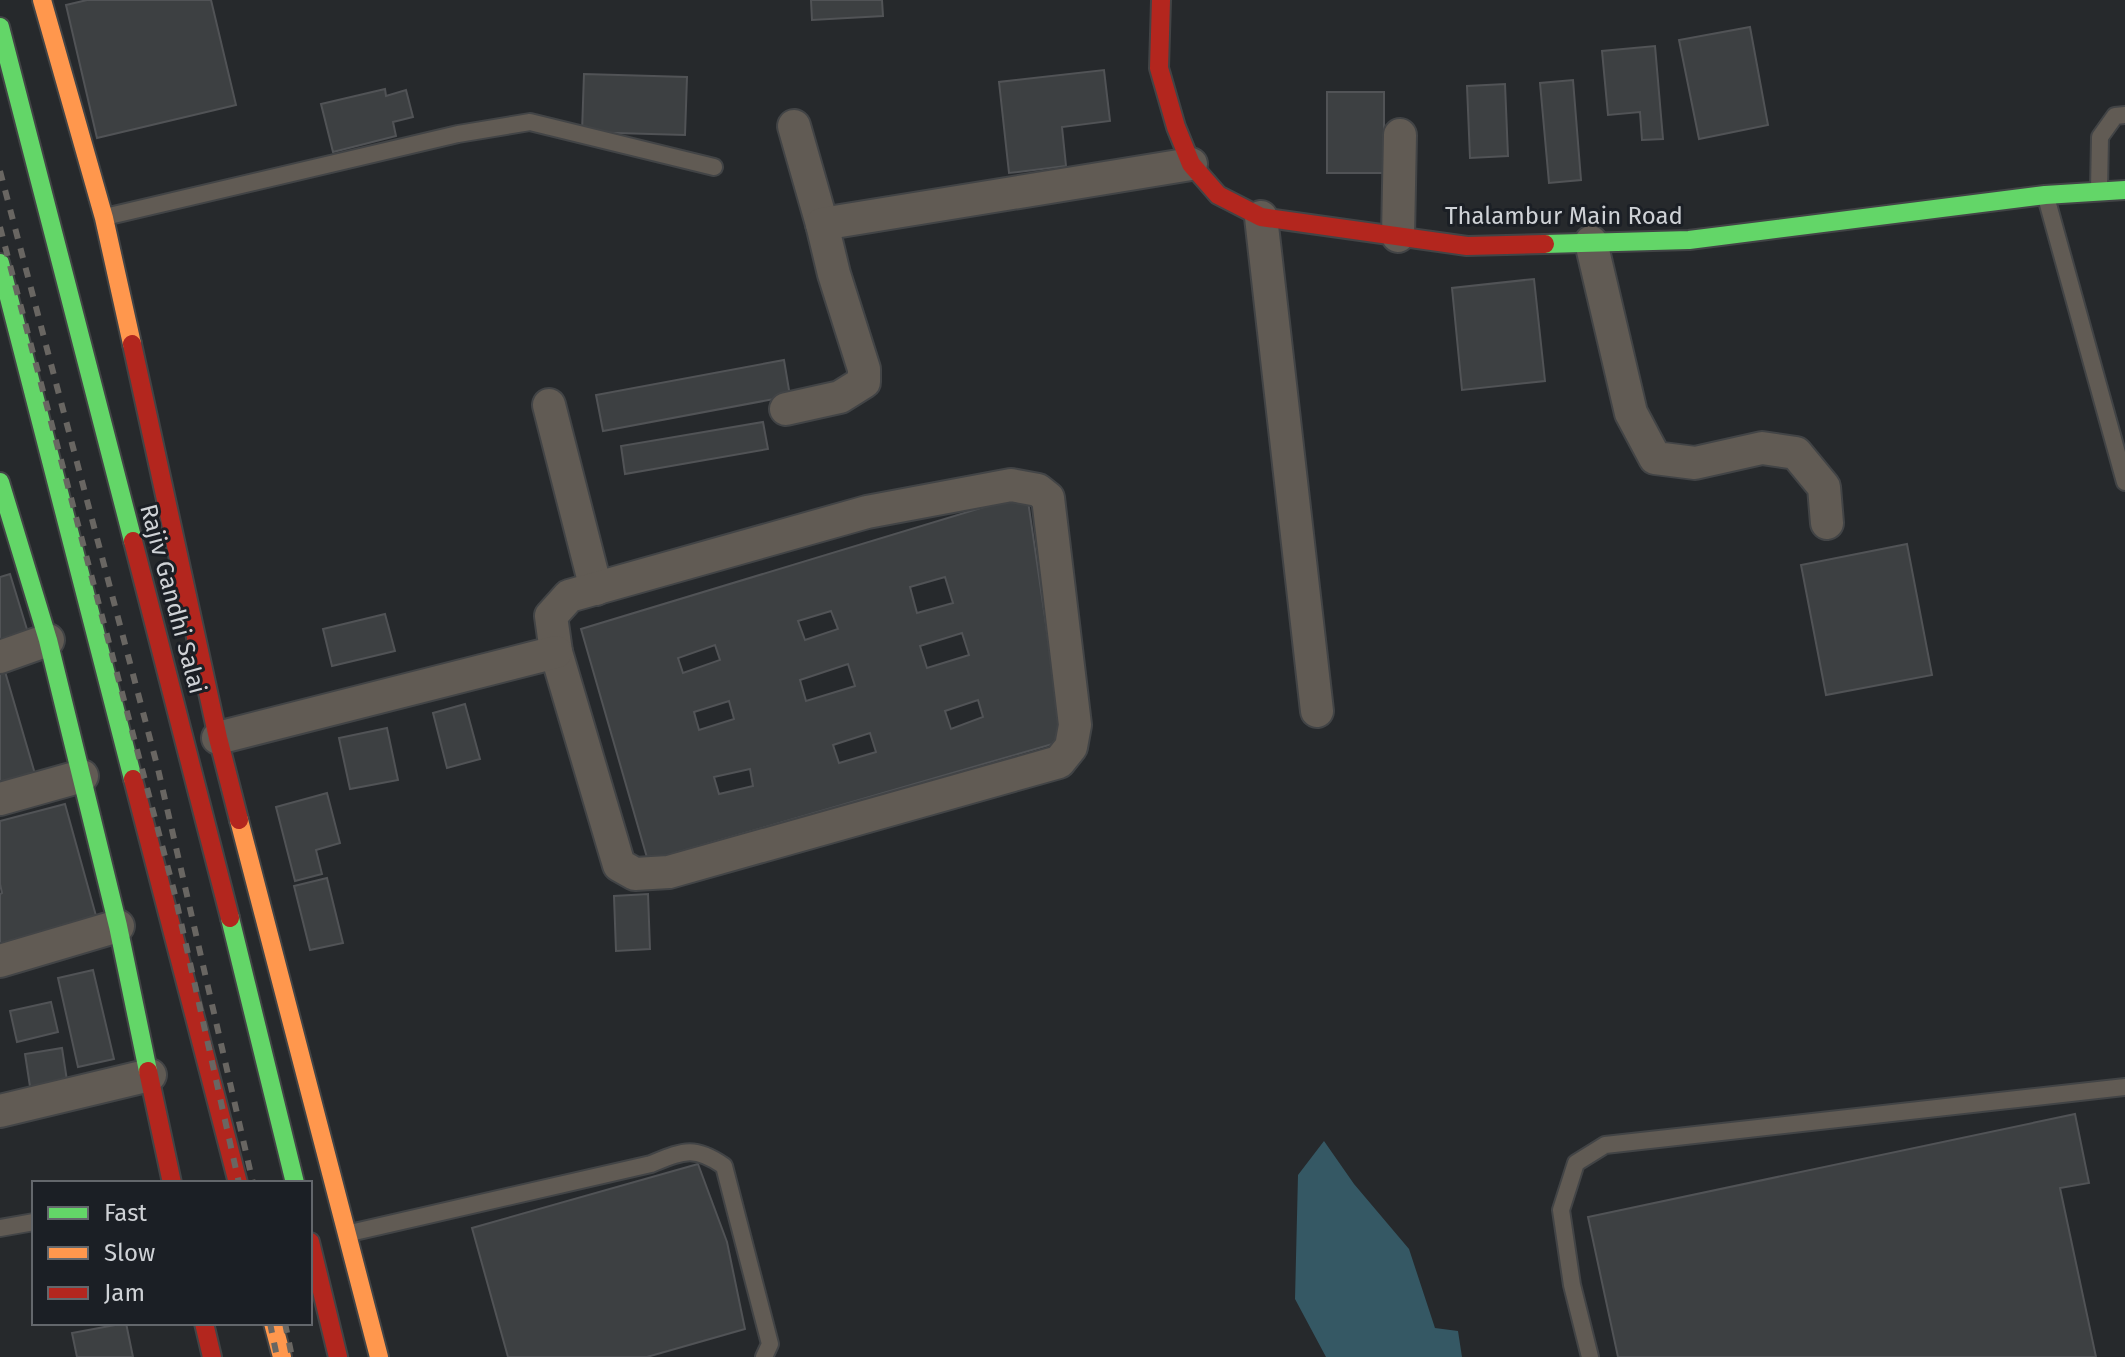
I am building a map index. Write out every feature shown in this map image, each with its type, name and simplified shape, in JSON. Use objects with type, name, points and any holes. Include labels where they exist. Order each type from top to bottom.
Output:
[{"type":"street","points":[[42,0],[104,218],[218,738],[379,1357]]},
{"type":"street","name":"Thalambur Main Road","points":[[1161,0],[1159,68],[1176,127],[1191,164],[1218,195],[1261,217],[1467,246],[1689,240],[2045,195],[2125,190]]},
{"type":"street","name":"Rajiv Gandhi Salai","points":[[0,27],[219,873],[295,1181]]},
{"type":"street","points":[[786,409],[840,397],[864,382],[864,369],[834,274],[794,126]]},
{"type":"street","points":[[1398,236],[1400,135]]},
{"type":"street","points":[[822,224],[1191,164]]},
{"type":"street","points":[[1261,217],[1317,711]]},
{"type":"street","points":[[1591,242],[1631,413],[1655,458],[1695,463],[1762,448],[1796,453],[1824,487],[1827,523]]},
{"type":"street","points":[[0,263],[237,1181]]},
{"type":"street","points":[[549,405],[596,589]]},
{"type":"street","points":[[0,482],[48,640],[82,776],[118,926],[172,1181]]},
{"type":"street","points":[[1011,485],[1038,490],[1048,498],[1075,725],[1071,747],[1059,762],[669,872],[635,874],[619,865],[556,652],[551,616],[569,596],[867,512],[1011,485]]},
{"type":"street","points":[[0,657],[48,640]]},
{"type":"street","points":[[218,738],[556,652]]},
{"type":"street","points":[[0,799],[82,776]]},
{"type":"street","points":[[0,961],[118,926]]},
{"type":"street","points":[[0,1111],[150,1075]]},
{"type":"street","points":[[312,1250],[338,1357]]},
{"type":"street","points":[[204,1325],[212,1357]]},
{"type":"street","points":[[274,1325],[282,1357]]},
{"type":"lane","points":[[2100,192],[2100,137],[2115,116],[2125,115]]},
{"type":"lane","points":[[104,218],[458,134],[530,122],[714,167]]},
{"type":"lane","points":[[2045,195],[2125,482]]},
{"type":"lane","points":[[1590,1357],[1572,1285],[1561,1210],[1576,1163],[1605,1145],[2125,1087]]},
{"type":"lane","points":[[347,1234],[651,1164],[682,1151],[705,1153],[724,1166],[770,1344],[764,1357]]},
{"type":"lane","points":[[0,1228],[32,1222]]},
{"type":"water","points":[[1324,1141],[1354,1184],[1409,1249],[1435,1328],[1458,1331],[1462,1357],[1326,1357],[1295,1299],[1298,1175]]},
{"type":"building","points":[[87,0],[211,0],[236,105],[97,138],[66,5]]},
{"type":"building","points":[[811,0],[882,0],[883,16],[812,20]]},
{"type":"building","points":[[1750,27],[1768,125],[1699,139],[1679,40]]},
{"type":"building","points":[[1655,46],[1663,139],[1642,140],[1640,112],[1608,115],[1602,51]]},
{"type":"building","points":[[1104,70],[1110,121],[1062,127],[1066,166],[1009,173],[999,82]]},
{"type":"building","points":[[584,74],[687,77],[685,135],[582,132]]},
{"type":"building","points":[[1573,80],[1581,180],[1549,183],[1540,83]]},
{"type":"building","points":[[1505,84],[1508,156],[1470,158],[1467,86]]},
{"type":"building","points":[[385,89],[386,96],[406,90],[413,117],[393,122],[396,136],[333,152],[321,104]]},
{"type":"building","points":[[1327,92],[1384,92],[1384,173],[1327,173]]},
{"type":"building","points":[[1534,279],[1545,381],[1462,390],[1452,288]]},
{"type":"building","points":[[784,360],[790,396],[603,431],[596,395]]},
{"type":"building","points":[[763,422],[768,449],[625,474],[621,446]]},
{"type":"building","points":[[1027,494],[1063,741],[648,861],[581,629]],"holes":[[[945,577],[953,603],[917,613],[910,587]],[[831,611],[838,629],[805,640],[798,621]],[[962,633],[969,655],[927,668],[920,646]],[[715,645],[720,660],[683,673],[678,658]],[[848,664],[855,686],[806,701],[800,680]],[[978,700],[983,717],[951,729],[945,711]],[[729,701],[734,719],[699,730],[694,712]],[[870,733],[876,752],[839,763],[833,745]],[[750,769],[753,786],[719,794],[714,777]]]},
{"type":"building","points":[[1907,544],[1932,675],[1826,695],[1801,565]]},
{"type":"building","points":[[10,574],[29,636],[0,645],[0,577]]},
{"type":"building","points":[[385,614],[395,651],[332,666],[323,629]]},
{"type":"building","points":[[4,668],[35,774],[0,784],[0,669]]},
{"type":"building","points":[[465,704],[480,759],[447,768],[433,713]]},
{"type":"building","points":[[387,728],[398,780],[350,789],[339,738]]},
{"type":"building","points":[[327,793],[340,843],[316,850],[322,874],[295,881],[276,807]]},
{"type":"building","points":[[65,804],[98,923],[0,948],[0,821]]},
{"type":"building","points":[[327,878],[343,943],[310,950],[294,886]]},
{"type":"building","points":[[648,894],[650,949],[616,951],[614,896]]},
{"type":"building","points":[[93,970],[114,1059],[78,1067],[58,978]]},
{"type":"building","points":[[51,1002],[58,1032],[17,1042],[10,1011]]},
{"type":"building","points":[[62,1048],[68,1087],[31,1093],[25,1054]]},
{"type":"building","points":[[2075,1114],[2089,1183],[2060,1188],[2096,1357],[1618,1357],[1588,1217]]},
{"type":"building","points":[[698,1164],[727,1242],[745,1329],[647,1357],[508,1357],[472,1228]]},
{"type":"building","points":[[126,1325],[133,1357],[77,1357],[72,1333]]},
{"type":"railway","points":[[0,171],[158,769],[253,1181]]},
{"type":"railway","points":[[0,227],[174,891],[239,1181]]},
{"type":"railway","points":[[270,1325],[277,1357]]},
{"type":"railway","points":[[285,1325],[292,1357]]},
{"type":"traffic: fast","points":[[0,27],[133,541]]},
{"type":"traffic: fast","points":[[1545,244],[1689,240],[2045,195],[2125,190]]},
{"type":"traffic: fast","points":[[0,263],[133,779]]},
{"type":"traffic: fast","points":[[0,482],[48,640],[118,926],[148,1071]]},
{"type":"traffic: fast","points":[[230,918],[295,1181]]},
{"type":"traffic: slow","points":[[42,0],[104,218],[132,344]]},
{"type":"traffic: slow","points":[[239,820],[379,1357]]},
{"type":"traffic: slow","points":[[274,1325],[282,1357]]},
{"type":"traffic: jam","points":[[1161,0],[1159,68],[1176,127],[1191,164],[1218,195],[1261,217],[1467,246],[1545,244]]},
{"type":"traffic: jam","points":[[132,344],[218,738],[239,820]]},
{"type":"traffic: jam","points":[[133,541],[230,918]]},
{"type":"traffic: jam","points":[[133,779],[237,1181]]},
{"type":"traffic: jam","points":[[148,1071],[172,1181]]},
{"type":"traffic: jam","points":[[312,1250],[338,1357]]},
{"type":"traffic: jam","points":[[204,1325],[212,1357]]}]
